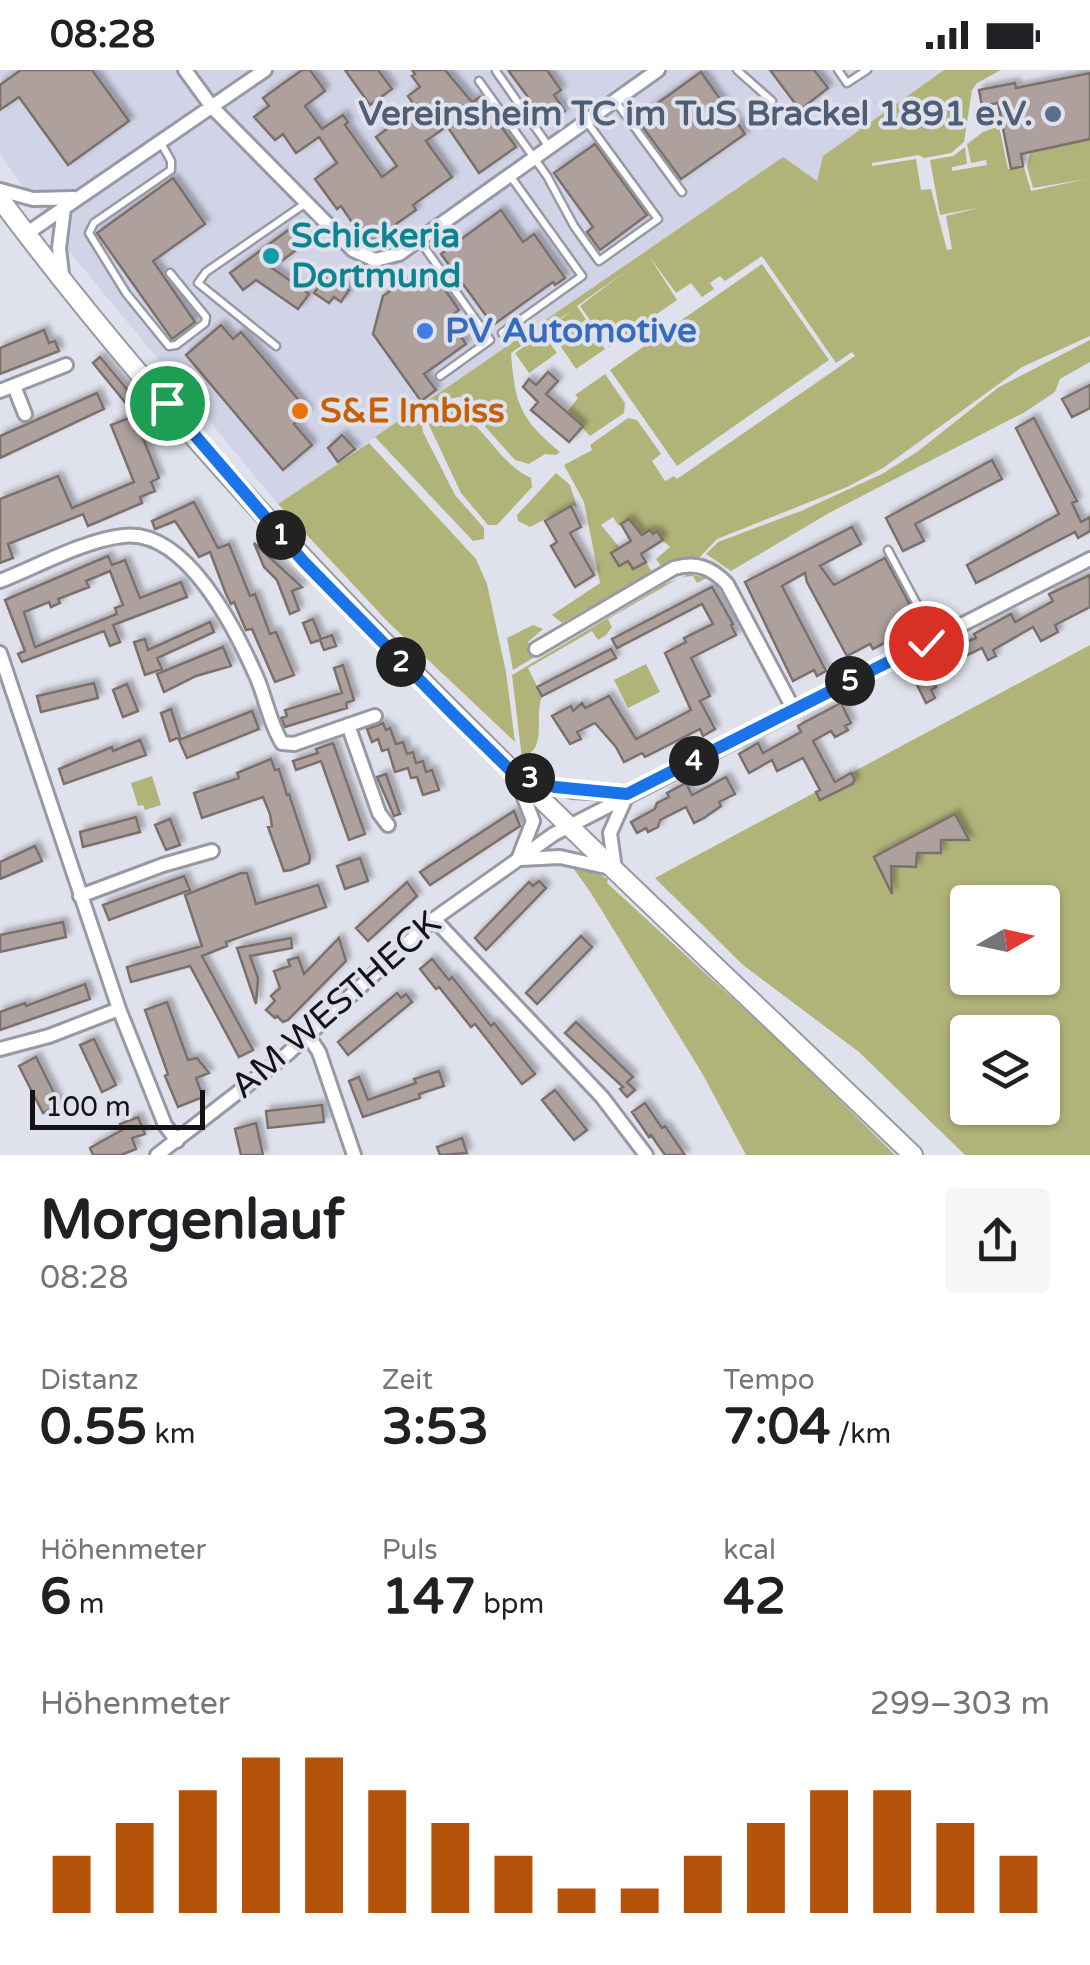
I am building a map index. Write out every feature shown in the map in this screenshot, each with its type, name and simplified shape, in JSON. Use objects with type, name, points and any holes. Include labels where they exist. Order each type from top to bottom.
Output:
[{"type":"main road","points":[[0,198],[64,281],[304,562],[514,774],[913,1155]]},
{"type":"street","points":[[185,70],[212,107],[306,203],[363,257],[385,260],[511,176],[658,70]]},
{"type":"street","points":[[26,234],[265,70]]},
{"type":"street","points":[[0,190],[33,199],[77,198]]},
{"type":"street","points":[[64,208],[58,248],[64,281]]},
{"type":"street","points":[[0,392],[66,365]]},
{"type":"street","points":[[14,386],[25,414]]},
{"type":"street","points":[[0,581],[120,536],[137,535],[163,543],[184,560],[215,600],[258,680],[282,743],[294,744],[374,716]]},
{"type":"street","name":"AM WESTHECK","points":[[162,1153],[307,1034],[434,919],[568,826],[1090,559]]},
{"type":"street","points":[[536,649],[674,568],[696,565],[714,571],[727,584],[794,710]]},
{"type":"street","points":[[0,653],[3,672],[119,1009],[165,1125],[177,1141]]},
{"type":"street","points":[[348,725],[378,812],[388,825]]},
{"type":"street","points":[[514,774],[533,821],[518,860],[560,857],[615,869],[610,832],[627,794]]},
{"type":"street","name":"AM WESTHECK","points":[[514,774],[572,791],[627,794]]},
{"type":"street","points":[[80,896],[212,851]]},
{"type":"street","points":[[434,919],[602,1097],[646,1155]]},
{"type":"street","points":[[0,1049],[49,1036],[119,1009]]},
{"type":"street","points":[[307,1034],[319,1052],[354,1155]]},
{"type":"lane","points":[[737,70],[772,101]]},
{"type":"lane","points":[[838,70],[846,83],[867,70]]},
{"type":"lane","points":[[496,71],[550,148]]},
{"type":"lane","points":[[480,81],[535,158],[599,261],[658,219],[587,121]]},
{"type":"lane","points":[[615,101],[682,192]]},
{"type":"lane","points":[[160,142],[172,161],[171,170],[94,222],[89,232],[126,293],[169,346],[205,323],[206,317],[170,272]]},
{"type":"lane","points":[[502,332],[582,276],[511,176]]},
{"type":"lane","points":[[276,346],[198,283],[206,272],[306,203]]},
{"type":"lane","points":[[419,240],[490,340],[440,376]]},
{"type":"lane","points":[[888,550],[935,638]]},
{"type":"shaded area","points":[[0,70],[944,70],[823,156],[817,182],[783,158],[278,504],[72,255],[0,154]]},
{"type":"green space","points":[[944,70],[1001,70],[972,90],[964,142],[951,153],[924,158],[919,155],[872,166],[916,159],[921,190],[931,189],[947,250],[952,249],[946,216],[978,208],[940,215],[930,160],[953,156],[965,147],[967,164],[952,167],[952,171],[987,165],[986,160],[971,163],[967,144],[999,126],[1008,169],[1024,167],[1031,191],[1086,179],[1033,188],[1027,167],[1030,152],[1090,139],[1090,336],[1022,367],[883,468],[847,487],[717,539],[700,557],[674,559],[661,566],[656,559],[670,547],[650,530],[642,535],[629,520],[619,526],[613,517],[601,525],[620,548],[611,553],[618,565],[628,561],[633,569],[646,562],[652,572],[562,623],[552,615],[600,583],[584,502],[564,465],[592,450],[590,445],[628,418],[637,420],[661,454],[652,461],[665,481],[674,476],[677,479],[855,356],[852,352],[836,363],[762,256],[725,281],[720,276],[710,283],[714,289],[702,297],[691,283],[676,293],[649,256],[677,300],[609,347],[580,306],[626,271],[577,306],[605,349],[576,369],[549,329],[571,311],[511,353],[522,409],[536,430],[560,452],[556,455],[545,454],[529,464],[515,460],[472,412],[471,405],[460,397],[428,411],[421,421],[423,432],[455,495],[484,528],[484,539],[473,541],[375,437],[783,157],[817,181],[823,156]]},
{"type":"green space","points":[[762,264],[829,360],[677,466],[610,370]]},
{"type":"green space","points":[[543,333],[557,353],[529,373],[515,353]]},
{"type":"green space","points":[[1090,340],[1090,362],[1060,379],[1055,392],[1025,412],[829,513],[731,571],[706,554],[718,542],[801,511],[882,474],[917,452],[999,387]]},
{"type":"green space","points":[[605,374],[625,403],[624,413],[590,436],[567,412],[578,398],[575,395]]},
{"type":"green space","points":[[451,407],[531,478],[532,487],[497,525],[488,525],[461,493],[428,423],[436,413]]},
{"type":"green space","points":[[369,443],[476,559],[487,584],[506,672],[515,742],[389,623],[278,504]]},
{"type":"green space","points":[[556,473],[570,485],[577,507],[572,505],[530,527],[518,521],[517,515]]},
{"type":"green space","points":[[689,574],[707,578],[697,583],[693,576],[682,577]]},
{"type":"green space","points":[[679,578],[608,619],[612,627],[598,640],[592,631],[528,668],[542,696],[538,740],[522,759],[512,675],[665,584]]},
{"type":"green space","points":[[533,625],[543,629],[528,642],[536,656],[513,670],[507,638]]},
{"type":"green space","points":[[1090,645],[1090,1155],[965,1155],[859,1052],[743,965],[655,878]]},
{"type":"green space","points":[[646,664],[660,692],[628,708],[614,680]]},
{"type":"green space","points":[[152,776],[161,805],[145,810],[143,805],[138,806],[131,783]]},
{"type":"green space","points":[[571,865],[586,871],[588,868],[608,879],[607,883],[790,1051],[895,1155],[746,1155],[702,1073]]},
{"type":"building","points":[[21,70],[92,70],[129,121],[68,165],[19,97],[0,110],[0,85]]},
{"type":"building","points":[[302,70],[310,70],[325,91],[305,106],[322,129],[343,115],[348,122],[345,125],[382,177],[397,166],[376,137],[416,108],[408,96],[420,87],[412,70],[445,70],[472,102],[480,97],[516,147],[479,173],[447,126],[426,141],[452,177],[413,205],[416,210],[372,241],[363,228],[358,231],[341,206],[337,209],[315,179],[337,163],[319,137],[296,153],[283,134],[275,140],[254,117],[269,106],[263,98]]},
{"type":"building","points":[[345,70],[378,70],[392,89],[370,105]]},
{"type":"building","points":[[508,70],[547,70],[561,90],[554,95],[565,111],[543,127],[532,111],[536,108]]},
{"type":"building","points":[[770,70],[814,70],[828,88],[800,110]]},
{"type":"building","points":[[701,72],[745,134],[681,179],[642,126],[647,123],[641,115]]},
{"type":"building","name":"Vereinsheim TC im TuS Brackel 1891 e.V.","points":[[1090,73],[1090,139],[1021,154],[1023,166],[1011,169],[998,103],[982,106],[979,90],[1015,83],[1016,88]]},
{"type":"building","points":[[595,144],[647,215],[600,250],[587,232],[593,227],[554,173]]},
{"type":"building","points":[[173,178],[205,224],[153,261],[195,322],[172,339],[97,233]]},
{"type":"building","points":[[501,210],[523,242],[534,234],[565,278],[555,285],[553,282],[493,325],[441,254]]},
{"type":"building","name":"Schickeria Dortmund","points":[[295,225],[307,242],[272,268],[309,294],[298,309],[256,280],[243,290],[230,273]]},
{"type":"building","name":"PV Automotive","points":[[414,274],[421,284],[434,274],[459,310],[448,318],[466,344],[424,374],[436,390],[421,401],[373,334],[383,296]]},
{"type":"building","points":[[327,275],[349,290],[341,302],[334,297],[329,303],[314,293]]},
{"type":"building","points":[[221,325],[233,339],[241,332],[308,411],[294,424],[312,445],[283,470],[186,355]]},
{"type":"building","points":[[44,330],[49,343],[55,341],[59,351],[0,374],[0,348]]},
{"type":"building","points":[[100,357],[141,406],[133,412],[93,363]]},
{"type":"building","points":[[548,372],[558,381],[546,394],[583,426],[569,442],[531,410],[538,402],[523,387],[529,379],[536,385]]},
{"type":"building","points":[[1090,385],[1090,408],[1072,417],[1062,399]]},
{"type":"building","points":[[97,393],[104,409],[0,458],[0,436]]},
{"type":"building","points":[[134,416],[159,478],[151,482],[155,491],[140,497],[142,503],[88,526],[83,514],[8,544],[13,558],[0,563],[0,499],[58,476],[72,508],[134,482],[111,425]]},
{"type":"building","points":[[1034,418],[1077,501],[1072,503],[1081,522],[1090,517],[1090,531],[1078,538],[1075,532],[976,583],[967,565],[1059,514],[1016,428]]},
{"type":"building","points":[[342,435],[355,449],[338,462],[328,448]]},
{"type":"building","points":[[992,460],[1002,479],[915,524],[924,541],[903,551],[886,518]]},
{"type":"building","points":[[194,502],[218,548],[229,544],[250,596],[255,594],[270,634],[276,632],[294,675],[275,682],[252,629],[246,630],[234,602],[231,604],[226,594],[210,552],[199,557],[175,521],[155,529],[152,521]]},
{"type":"building","points":[[571,506],[581,527],[570,533],[594,575],[575,587],[551,546],[557,542],[545,521]]},
{"type":"building","points":[[629,519],[642,535],[657,531],[663,540],[641,554],[646,562],[633,569],[628,561],[619,566],[611,553],[631,541],[621,524]]},
{"type":"building","points":[[852,527],[861,544],[820,566],[834,585],[885,558],[920,624],[873,649],[870,644],[847,656],[805,573],[782,586],[826,671],[817,676],[814,670],[793,681],[745,582]]},
{"type":"building","points":[[254,543],[302,587],[292,591],[299,610],[290,614],[277,580],[264,567]]},
{"type":"building","points":[[108,556],[112,565],[125,560],[140,598],[181,582],[187,597],[113,625],[120,642],[110,646],[104,631],[22,662],[18,654],[25,651],[5,600]],"holes":[[[110,571],[123,605],[115,608],[117,614],[35,647],[24,612],[49,602],[51,607],[60,603],[58,599],[89,587],[86,581]]]},
{"type":"building","points":[[1090,575],[1090,607],[1055,625],[1058,632],[1041,641],[1033,627],[993,650],[996,656],[988,660],[982,648],[929,669],[940,652],[976,638],[974,634],[1011,614],[1015,622],[1053,601],[1049,594]]},
{"type":"building","points":[[712,587],[736,635],[691,658],[710,696],[700,701],[715,729],[703,736],[700,729],[645,757],[642,753],[624,762],[595,723],[577,732],[581,739],[570,744],[552,716],[571,706],[573,711],[582,703],[585,708],[609,696],[636,739],[691,710],[665,653],[686,642],[684,638],[713,624],[702,604],[617,648],[612,639]]},
{"type":"building","points":[[313,619],[321,639],[332,635],[336,646],[324,650],[320,640],[311,643],[303,623]]},
{"type":"building","points":[[210,622],[214,632],[157,658],[162,669],[145,675],[134,642],[145,639],[148,650]]},
{"type":"building","points":[[223,647],[231,666],[196,676],[164,692],[157,674]]},
{"type":"building","points":[[611,649],[616,658],[542,696],[537,687]]},
{"type":"building","points":[[924,660],[936,687],[931,690],[935,698],[926,703],[909,668]]},
{"type":"building","points":[[343,665],[354,700],[346,703],[347,708],[285,727],[281,718],[287,716],[285,710],[342,693],[334,668]]},
{"type":"building","points":[[94,683],[98,698],[41,712],[37,696]]},
{"type":"building","points":[[127,684],[138,711],[123,717],[113,690]]},
{"type":"building","points":[[841,703],[851,723],[845,726],[848,730],[835,737],[831,731],[813,741],[835,782],[851,773],[855,780],[852,784],[820,800],[816,792],[820,790],[803,758],[777,771],[772,760],[749,773],[739,754],[758,743],[763,753],[801,732],[798,726]]},
{"type":"building","points":[[171,709],[180,737],[170,741],[161,713]]},
{"type":"building","points":[[252,711],[259,729],[187,758],[179,740]]},
{"type":"building","points":[[383,723],[386,730],[390,728],[396,744],[403,742],[407,754],[413,752],[416,763],[423,761],[426,772],[432,770],[439,790],[423,795],[417,777],[411,778],[408,768],[395,772],[388,749],[382,751],[378,739],[372,742],[367,729]]},
{"type":"building","points":[[140,740],[146,755],[64,784],[59,769]]},
{"type":"building","points":[[333,743],[365,834],[349,840],[321,761],[296,770],[293,761]]},
{"type":"building","points":[[271,759],[289,794],[310,857],[309,863],[291,870],[284,871],[268,827],[272,826],[270,814],[263,797],[202,818],[194,793],[239,778],[237,773]]},
{"type":"building","points":[[386,774],[400,814],[394,816],[377,777]]},
{"type":"building","points":[[726,777],[735,794],[719,802],[721,806],[704,818],[694,823],[686,807],[660,820],[658,827],[637,833],[631,822],[655,809],[657,803],[669,797],[667,793],[686,783],[692,795]]},
{"type":"building","points":[[514,811],[520,826],[430,885],[420,872]]},
{"type":"building","points":[[955,814],[969,840],[941,840],[941,853],[917,853],[916,867],[891,866],[892,894],[874,857]]},
{"type":"building","points":[[136,817],[140,832],[83,847],[80,832]]},
{"type":"building","points":[[170,819],[180,845],[166,850],[155,825]]},
{"type":"building","points":[[35,846],[42,861],[0,879],[0,862]]},
{"type":"building","points":[[360,858],[368,881],[345,889],[337,866]]},
{"type":"building","points":[[247,873],[256,904],[318,885],[326,907],[226,942],[227,946],[202,956],[253,1050],[239,1057],[190,966],[131,982],[127,967],[202,946],[185,895]]},
{"type":"building","points":[[184,876],[190,890],[109,920],[103,905]]},
{"type":"building","points":[[539,881],[546,888],[486,950],[475,938],[529,882],[533,886]]},
{"type":"building","points":[[407,882],[417,896],[368,941],[356,928]]},
{"type":"building","points":[[63,922],[66,937],[0,952],[0,935]]},
{"type":"building","points":[[581,936],[592,947],[537,1004],[526,993]]},
{"type":"building","points":[[291,938],[292,948],[250,956],[258,978],[256,1004],[237,948]]},
{"type":"building","points":[[339,938],[346,961],[288,1020],[283,1022],[266,1010],[275,1001],[271,996],[280,988],[274,971],[290,966],[288,960],[298,957],[304,974]]},
{"type":"building","points":[[432,959],[449,980],[452,977],[491,1026],[494,1023],[535,1074],[522,1084],[475,1024],[471,1027],[439,987],[436,989],[420,969]]},
{"type":"building","points":[[85,984],[90,999],[0,1030],[0,1012]]},
{"type":"building","points":[[397,993],[401,998],[406,994],[412,1002],[348,1055],[338,1042]]},
{"type":"building","points":[[167,1002],[188,1060],[197,1058],[209,1073],[196,1078],[203,1097],[178,1107],[145,1010]]},
{"type":"building","points":[[576,1022],[633,1077],[627,1082],[635,1090],[627,1097],[620,1089],[623,1087],[565,1033]]},
{"type":"building","points":[[94,1039],[116,1085],[102,1092],[80,1045]]},
{"type":"building","points":[[36,1057],[60,1105],[43,1113],[19,1066]]},
{"type":"building","points":[[439,1071],[444,1086],[363,1117],[349,1081],[359,1077],[368,1100]]},
{"type":"building","points":[[555,1090],[587,1130],[574,1140],[542,1100]]},
{"type":"building","points":[[645,1103],[685,1155],[665,1155],[649,1137],[632,1112]]},
{"type":"building","points":[[322,1105],[324,1122],[268,1128],[266,1111]]},
{"type":"building","points":[[138,1117],[145,1134],[132,1138],[136,1149],[121,1155],[93,1155],[90,1148],[122,1130],[120,1124]]},
{"type":"building","points":[[256,1123],[263,1155],[241,1155],[235,1129]]},
{"type":"building","points":[[462,1138],[467,1153],[440,1155],[437,1147]]},
{"type":"place","name":"Vereinsheim TC im TuS Brackel 1891 e.V.","points":[[1053,114]]},
{"type":"place","name":"Schickeria Dortmund","points":[[271,256]]},
{"type":"place","name":"PV Automotive","points":[[425,331]]},
{"type":"place","name":"S&E Imbiss","points":[[300,411]]},
{"type":"route","points":[[167,403],[304,562],[453,714],[514,774],[555,787],[627,794],[926,643]]}]
